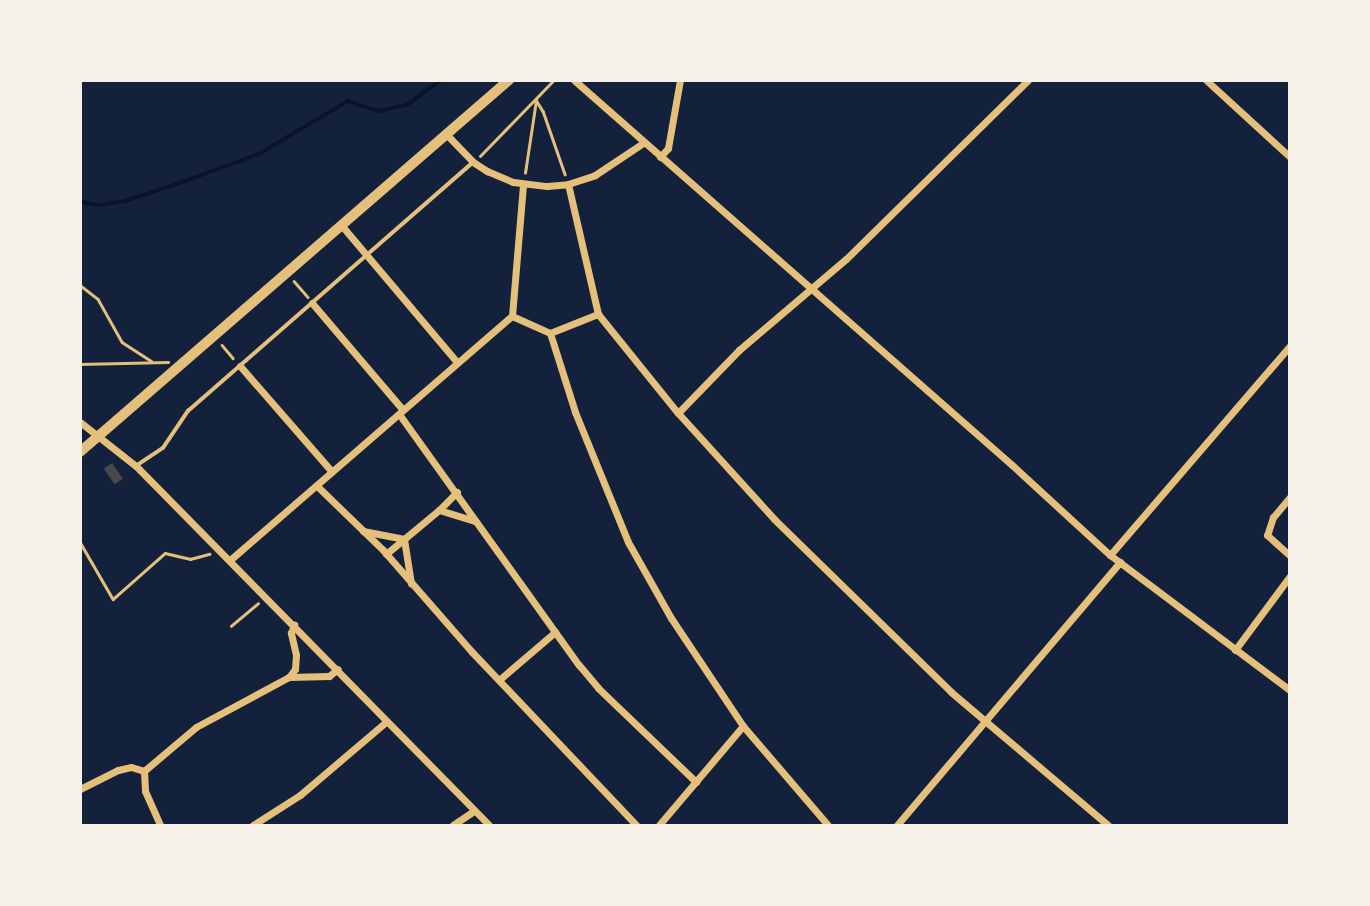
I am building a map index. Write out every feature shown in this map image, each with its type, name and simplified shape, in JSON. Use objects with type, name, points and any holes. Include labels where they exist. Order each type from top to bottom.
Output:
[{"type":"main road","points":[[80,452],[215,338],[509,80]]},
{"type":"street","points":[[574,80],[1110,555],[1290,690]]},
{"type":"street","points":[[660,157],[668,148],[680,80]]},
{"type":"street","points":[[678,413],[739,350],[812,289],[1028,80]]},
{"type":"street","points":[[1206,80],[1290,157]]},
{"type":"street","points":[[448,135],[473,162],[500,177],[523,184],[568,184],[608,168],[643,142]]},
{"type":"street","points":[[230,560],[512,316],[523,184]]},
{"type":"street","points":[[568,184],[598,314],[678,413],[774,519],[985,721],[1108,825]]},
{"type":"street","points":[[342,226],[457,362]]},
{"type":"street","points":[[312,303],[401,412],[555,632],[598,688],[696,782]]},
{"type":"street","points":[[512,316],[550,333],[598,314]]},
{"type":"street","points":[[550,333],[575,412],[628,542],[697,660],[743,726],[828,825]]},
{"type":"street","points":[[1110,555],[1290,346]]},
{"type":"street","points":[[1281,357],[1290,364]]},
{"type":"street","points":[[240,366],[332,472]]},
{"type":"street","points":[[80,422],[100,435],[136,466],[489,825]]},
{"type":"street","points":[[317,486],[386,554],[412,587],[636,825]]},
{"type":"street","points":[[386,554],[457,492]]},
{"type":"street","points":[[1290,498],[1273,517],[1267,535],[1290,556]]},
{"type":"street","points":[[439,510],[476,521]]},
{"type":"street","points":[[363,531],[404,538]]},
{"type":"street","points":[[404,538],[412,587]]},
{"type":"street","points":[[897,825],[1120,562]]},
{"type":"street","points":[[1235,650],[1290,576]]},
{"type":"street","points":[[289,677],[295,663],[296,650],[291,633],[294,625]]},
{"type":"street","points":[[499,680],[555,632]]},
{"type":"street","points":[[144,771],[196,727],[289,677],[329,676],[338,669]]},
{"type":"street","points":[[253,825],[300,795],[387,721]]},
{"type":"street","points":[[659,825],[743,726]]},
{"type":"street","points":[[80,789],[118,769],[131,767],[144,771]]},
{"type":"street","points":[[144,771],[145,791],[160,825]]},
{"type":"street","points":[[453,825],[474,811]]},
{"type":"lane","points":[[136,466],[163,447],[188,411],[473,162]]},
{"type":"path","points":[[473,162],[554,80]]},
{"type":"path","points":[[536,100],[543,111],[568,184]]},
{"type":"path","points":[[523,184],[536,100]]},
{"type":"path","points":[[287,274],[312,303]]},
{"type":"path","points":[[80,285],[98,299],[122,342],[152,361]]},
{"type":"path","points":[[215,338],[240,366]]},
{"type":"path","points":[[80,364],[152,361],[186,363]]},
{"type":"path","points":[[80,542],[113,599],[165,553],[199,559],[217,547]]},
{"type":"path","points":[[231,626],[266,596]]},
{"type":"building","points":[[112,463],[123,479],[115,484],[104,469]]},
{"type":"waterway","points":[[80,202],[98,205],[125,201],[180,183],[259,154],[348,101],[378,111],[407,105],[441,80]]}]
